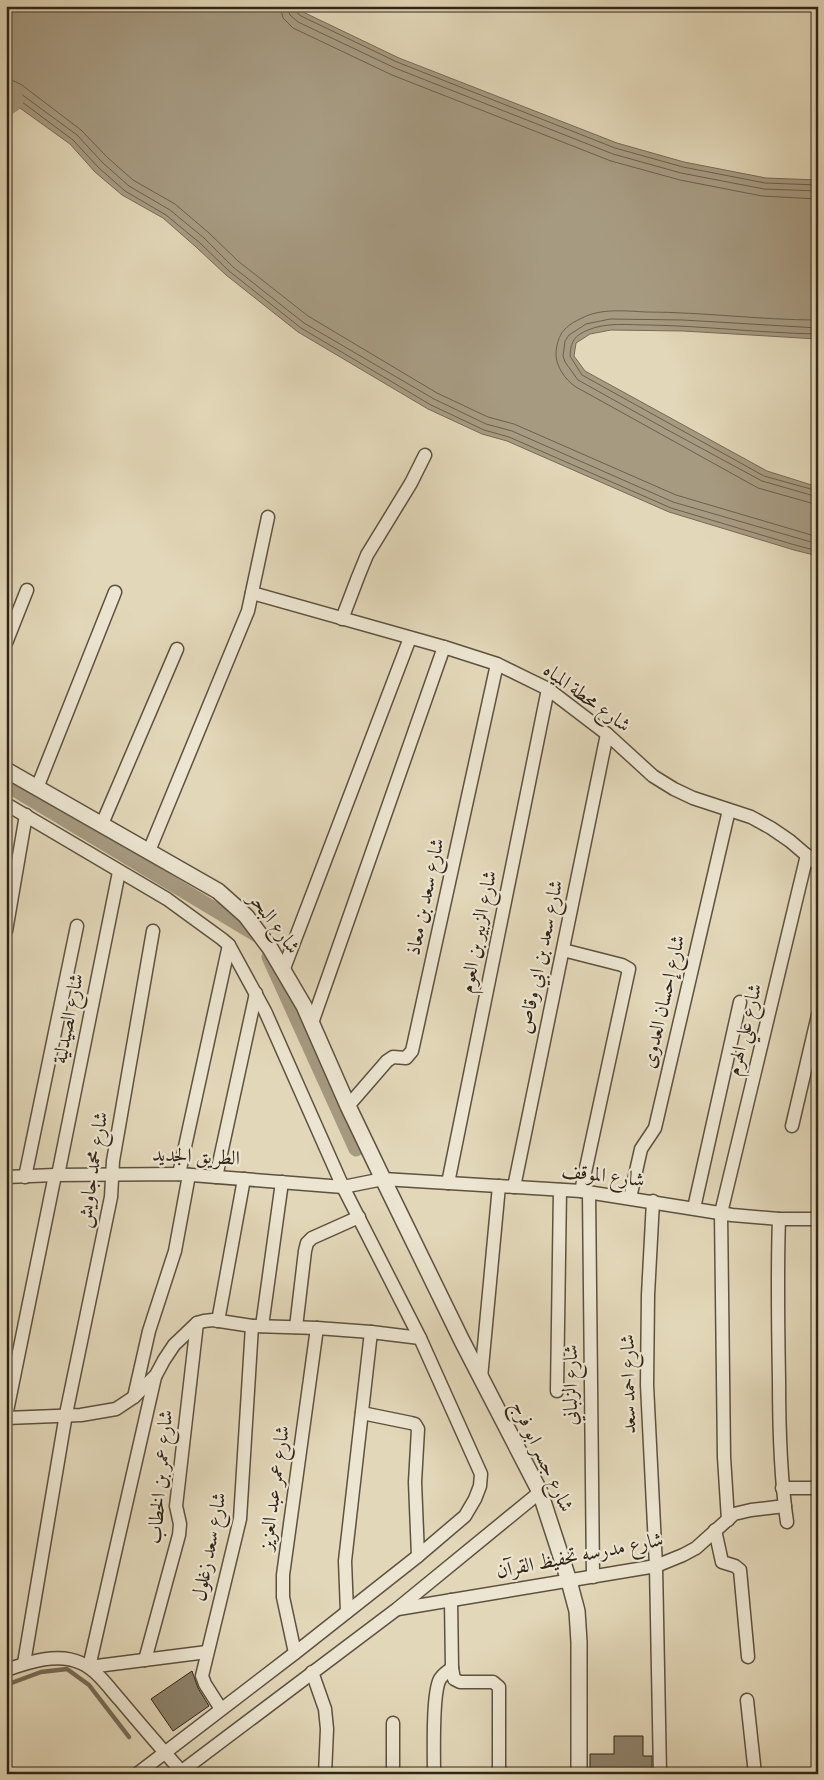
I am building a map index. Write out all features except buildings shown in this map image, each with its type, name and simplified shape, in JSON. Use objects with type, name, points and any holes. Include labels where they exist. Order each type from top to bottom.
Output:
[{"type":"street","points":[[342,619],[367,555],[407,491],[425,455]]},
{"type":"street","points":[[149,851],[248,611],[268,517]]},
{"type":"street","points":[[6,643],[27,590]]},
{"type":"street","points":[[37,788],[115,592]]},
{"type":"street","name":"شارع محطة المياه","points":[[252,593],[444,646],[497,664],[548,689],[607,734],[653,776],[674,789],[694,798],[751,818],[771,828],[790,840],[818,865]]},
{"type":"street","points":[[283,971],[410,638]]},
{"type":"street","points":[[312,1023],[444,646]]},
{"type":"street","points":[[102,824],[177,649]]},
{"type":"street","name":"شارع سعد بن معاذ","points":[[348,1106],[388,1061],[393,1057],[406,1058],[412,1051],[497,664]]},
{"type":"street","name":"شارع الزبير بن العوم","points":[[448,1183],[548,689]]},
{"type":"street","name":"شارع سعد بن ابي وقاص","points":[[514,1187],[607,734]]},
{"type":"street","name":"شارع البحر","points":[[6,770],[218,891],[246,916],[270,948],[304,1006],[348,1106],[383,1179]]},
{"type":"street","points":[[6,804],[119,872],[167,898],[222,938],[229,946],[265,1011],[343,1187],[420,1338],[481,1474],[480,1486],[465,1516],[418,1556],[295,1653],[137,1774]]},
{"type":"street","name":"شارع إحسان العدوى","points":[[630,1198],[641,1149],[655,1128],[729,810]]},
{"type":"street","points":[[6,931],[26,815]]},
{"type":"street","name":"شارع علي الهرم","points":[[728,1520],[724,1457],[721,1213],[807,855]]},
{"type":"street","name":"شارع الصيدلية","points":[[6,1417],[119,872]]},
{"type":"street","points":[[25,1177],[76,926]]},
{"type":"street","name":"شارع محمد جاويش","points":[[24,1663],[66,1414],[111,1196],[114,1161],[153,931]]},
{"type":"street","points":[[134,1397],[149,1331],[175,1251],[184,1175],[229,946]]},
{"type":"street","name":"شارع الزلباني","points":[[563,950],[626,966],[629,972],[585,1192],[593,1577]]},
{"type":"street","points":[[216,1177],[256,993]]},
{"type":"street","points":[[694,1208],[740,1002]]},
{"type":"street","points":[[792,1126],[818,1015]]},
{"type":"street","name":"الطريق الجديد","points":[[6,1177],[113,1174],[184,1175],[343,1187],[383,1179]]},
{"type":"street","points":[[218,1321],[244,1179]]},
{"type":"street","name":"شارع الموقف","points":[[383,1179],[585,1192],[721,1213],[779,1219],[818,1220]]},
{"type":"street","name":"شارع جسر ابو فرج","points":[[383,1179],[481,1378],[540,1492],[577,1611],[580,1642],[579,1774]]},
{"type":"street","name":"شارع سعد زغلول","points":[[221,1709],[203,1680],[203,1672],[240,1519],[257,1326],[282,1182]]},
{"type":"street","points":[[481,1378],[499,1186]]},
{"type":"street","points":[[557,1391],[560,1190]]},
{"type":"street","name":"شارع احمد سعد","points":[[653,1201],[648,1295],[647,1385],[656,1566],[660,1774]]},
{"type":"street","points":[[296,1327],[304,1251],[307,1243],[312,1238],[359,1217]]},
{"type":"street","points":[[779,1219],[777,1280],[780,1448],[782,1488],[787,1522]]},
{"type":"street","points":[[89,1667],[156,1375],[174,1345],[197,1323],[204,1321],[257,1326],[371,1332],[420,1338]]},
{"type":"street","name":"شارع عمر بن الخطاب","points":[[145,1660],[180,1530],[176,1506],[197,1323]]},
{"type":"street","name":"شارع عمر عبد العزيز","points":[[295,1653],[283,1597],[283,1575],[317,1328]]},
{"type":"street","points":[[346,1612],[345,1561],[371,1332]]},
{"type":"street","points":[[6,1417],[81,1415],[116,1409],[134,1397],[156,1375]]},
{"type":"street","points":[[362,1413],[415,1424],[418,1429],[415,1492],[418,1556]]},
{"type":"street","points":[[782,1488],[818,1488]]},
{"type":"street","points":[[6,1670],[24,1663],[55,1658],[81,1662],[89,1667],[164,1752],[179,1772],[397,1609],[540,1492]]},
{"type":"street","name":"شارع مدرسه تحفيظ القرآن","points":[[397,1609],[656,1566],[689,1552],[742,1511],[785,1506]]},
{"type":"street","points":[[715,1530],[722,1562],[735,1566],[740,1570],[748,1657]]},
{"type":"street","points":[[452,1600],[452,1676],[456,1681],[494,1682],[497,1683],[499,1690],[499,1774]]},
{"type":"street","points":[[89,1667],[208,1652]]},
{"type":"street","points":[[434,1774],[434,1726],[437,1686],[440,1679],[452,1668]]},
{"type":"street","points":[[312,1672],[325,1709],[327,1729],[325,1774]]},
{"type":"street","points":[[747,1700],[755,1774]]},
{"type":"street","points":[[393,1774],[394,1724]]},
{"type":"water","points":[[6,6],[296,6],[303,12],[399,58],[617,143],[684,162],[766,178],[818,180],[818,339],[683,331],[611,330],[590,334],[576,343],[574,356],[585,371],[767,471],[818,487],[818,556],[669,512],[507,441],[482,434],[428,409],[298,332],[226,275],[163,218],[122,195],[95,172],[70,144],[6,98]]},
{"type":"waterway","points":[[6,103],[11,100]]},
{"type":"waterway","points":[[6,784],[259,936]]},
{"type":"waterway","points":[[269,957],[356,1149]]},
{"type":"waterway","points":[[6,1685],[41,1672],[67,1669],[89,1685],[129,1737]]}]
